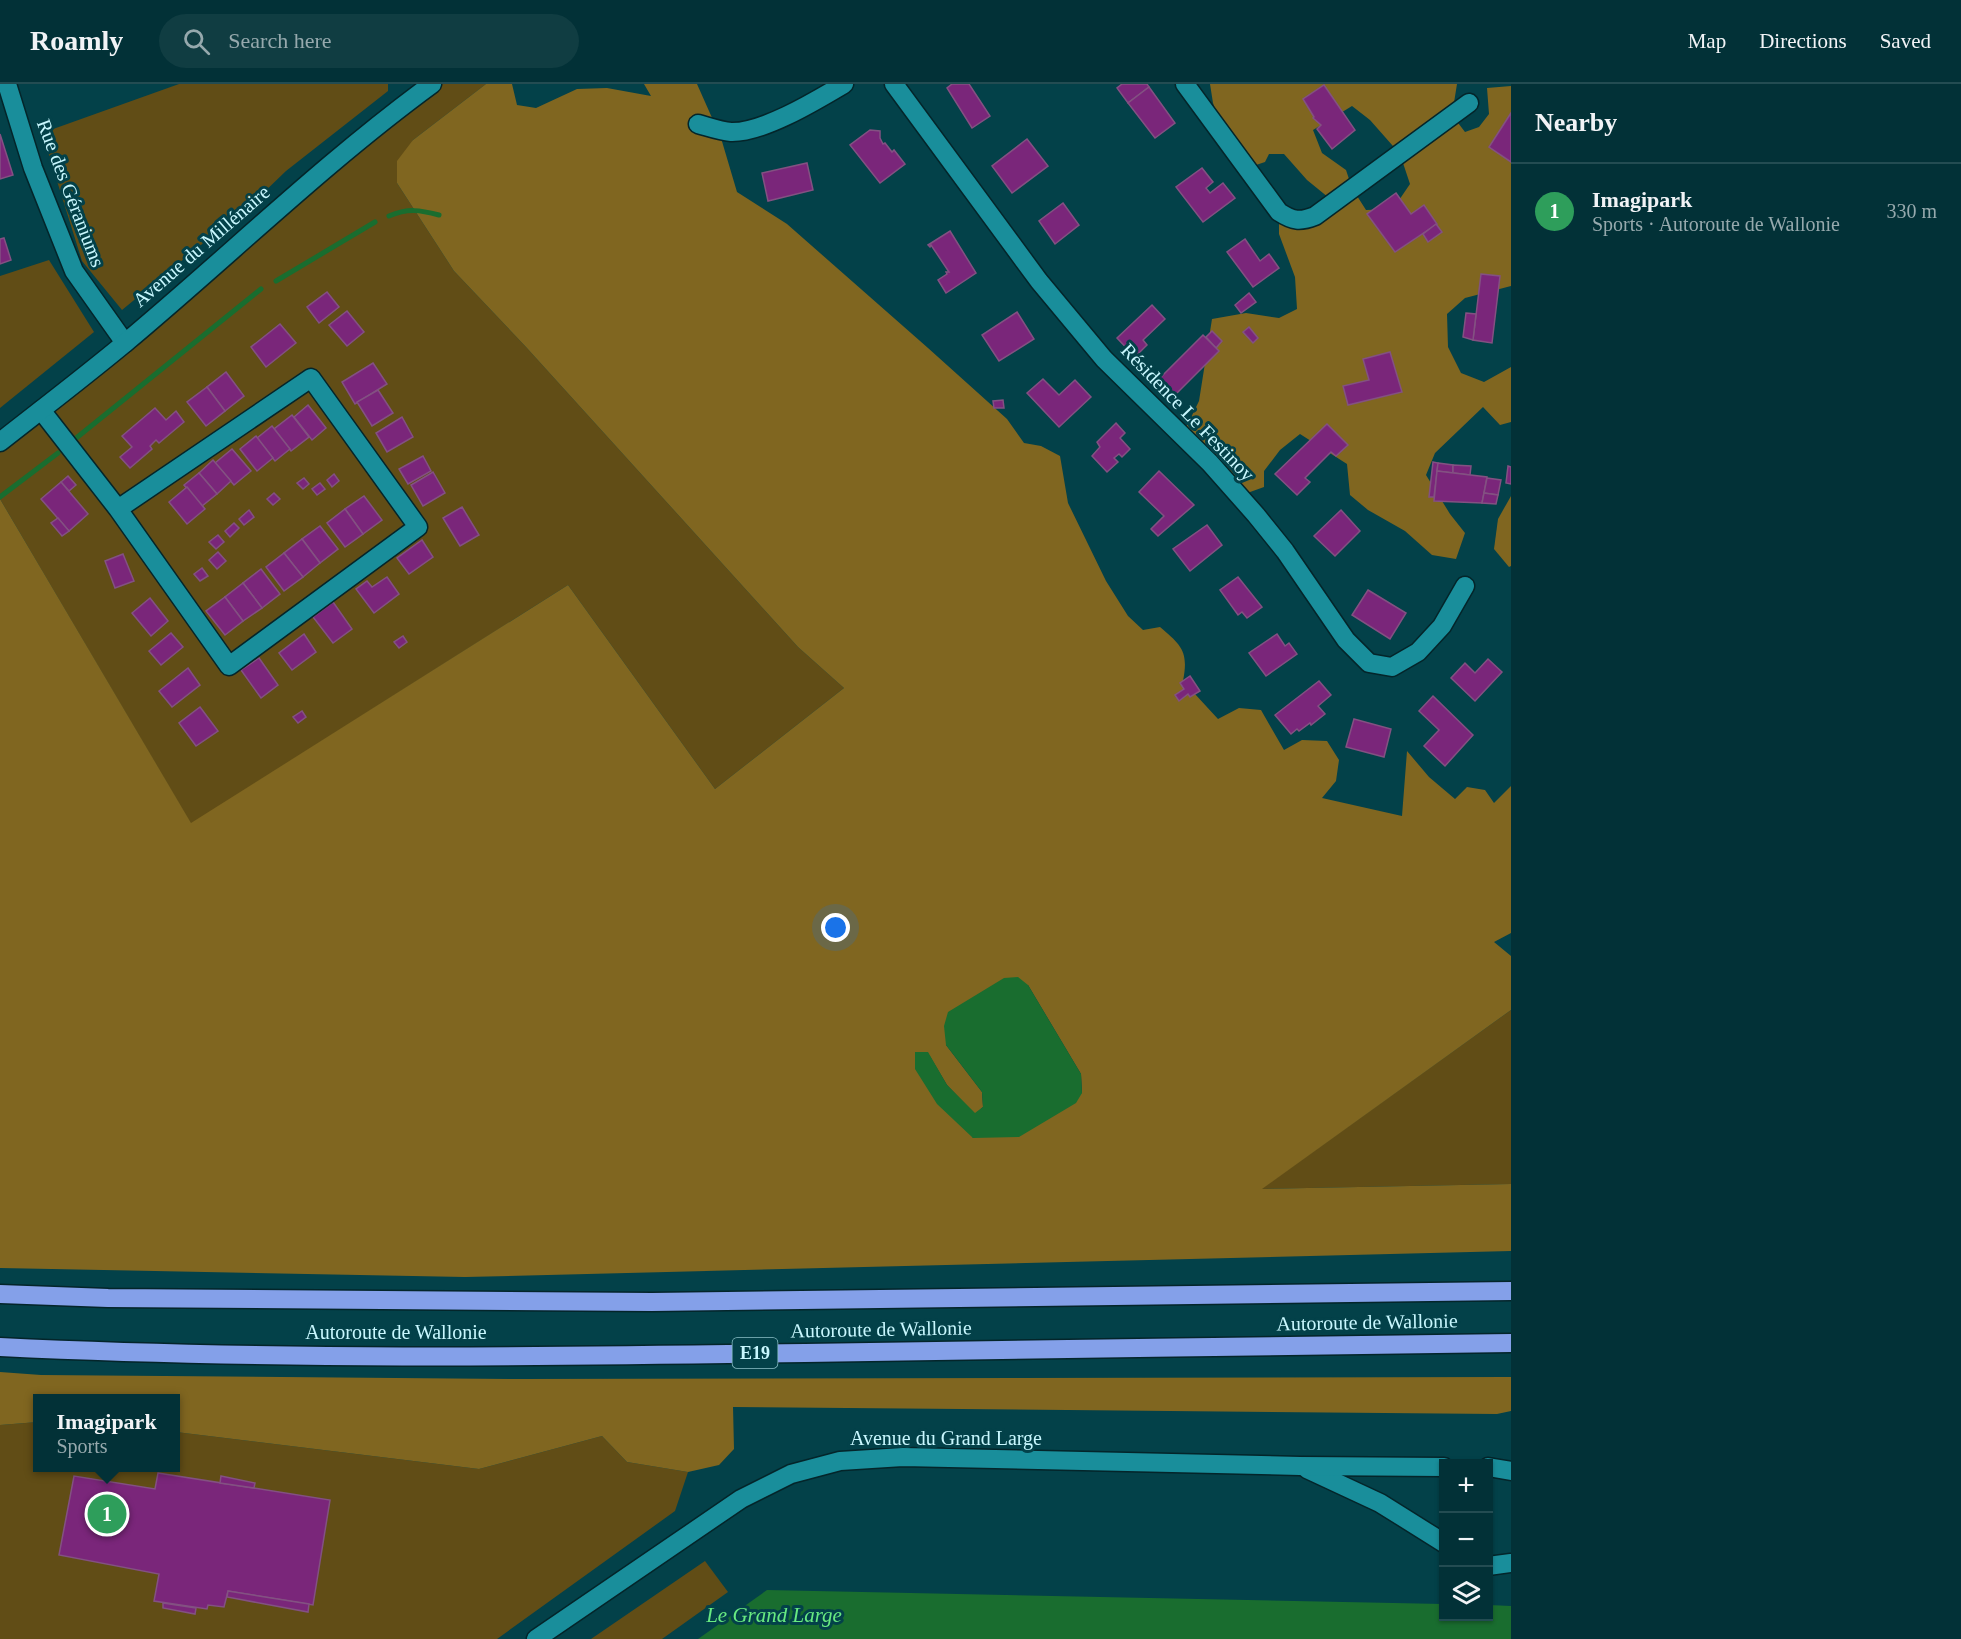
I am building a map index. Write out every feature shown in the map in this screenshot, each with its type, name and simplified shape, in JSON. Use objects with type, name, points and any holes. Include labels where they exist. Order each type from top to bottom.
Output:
[{"type":"highway","name":"Autoroute de Wallonie","points":[[0,1294],[167,1299],[652,1302],[1511,1291]]},
{"type":"highway","name":"Autoroute de Wallonie","points":[[0,1347],[134,1352],[427,1356],[1511,1343]]},
{"type":"street","name":"Rue des Géraniums","points":[[7,84],[33,168],[74,271],[125,343]]},
{"type":"street","name":"Avenue du Millénaire","points":[[0,442],[125,343],[275,212],[403,105],[432,84]]},
{"type":"street","points":[[698,124],[732,132],[764,125],[815,101],[844,84]]},
{"type":"street","name":"Résidence Le Festinoy","points":[[894,84],[1046,290],[1104,359],[1210,463],[1256,515],[1285,551],[1346,640],[1369,663],[1392,667],[1418,652],[1442,626],[1465,586]]},
{"type":"street","points":[[1185,84],[1279,212],[1290,219],[1302,222],[1315,216],[1469,103]]},
{"type":"street","points":[[41,410],[118,509],[229,666],[418,527],[311,378],[118,509]]},
{"type":"street","name":"Avenue du Grand Large","points":[[536,1639],[741,1499],[790,1474],[840,1461],[903,1457],[1439,1467]]},
{"type":"street","name":"Avenue du Grand Large","points":[[1299,1466],[1380,1503],[1439,1540]]},
{"type":"street","points":[[1493,1468],[1511,1471]]},
{"type":"street","points":[[1493,1565],[1511,1563]]},
{"type":"shaded area","points":[[179,84],[388,84],[388,91],[286,171],[258,198],[122,310],[82,261],[42,133]]},
{"type":"shaded area","points":[[432,84],[486,84],[413,140],[397,183],[454,271],[526,347],[798,647],[844,688],[715,789],[568,585],[191,824],[0,499],[0,442]]},
{"type":"shaded area","points":[[486,84],[512,84],[517,105],[536,108],[577,89],[607,88],[651,96],[644,84],[697,84],[721,138],[737,192],[787,224],[1007,419],[1024,443],[1041,446],[1060,456],[1068,503],[1106,581],[1128,616],[1143,630],[1160,627],[1178,644],[1185,662],[1183,681],[1218,719],[1239,708],[1261,710],[1284,750],[1302,740],[1327,741],[1339,760],[1336,781],[1322,798],[1402,816],[1407,751],[1429,777],[1455,799],[1467,787],[1485,790],[1494,803],[1511,786],[1511,933],[1494,942],[1511,956],[1511,1010],[1262,1189],[1511,1184],[1511,1251],[465,1277],[0,1268],[0,499],[191,823],[568,585],[715,789],[844,688],[798,647],[526,347],[454,271],[397,183],[397,161],[413,140]],"holes":[[[1028,985],[1081,1074],[1082,1093],[973,1138],[928,1053],[947,1085],[975,1114],[983,1107],[982,1092],[946,1045]]]},
{"type":"shaded area","points":[[1210,84],[1457,84],[1452,115],[1465,132],[1479,127],[1489,114],[1487,88],[1511,86],[1511,286],[1465,298],[1447,314],[1448,347],[1461,373],[1484,382],[1511,367],[1511,422],[1500,425],[1483,407],[1435,453],[1426,475],[1450,514],[1465,533],[1456,559],[1432,555],[1405,531],[1368,510],[1350,495],[1347,464],[1300,434],[1280,450],[1264,471],[1264,487],[1239,496],[1182,436],[1199,401],[1212,319],[1246,313],[1279,318],[1297,309],[1295,277],[1279,234],[1279,212],[1290,219],[1334,202],[1307,180],[1284,154],[1269,154],[1265,162],[1247,168],[1225,138],[1213,103]],"holes":[[[1352,106],[1370,120],[1400,154],[1410,184],[1393,209],[1366,210],[1352,188],[1346,170],[1322,153],[1313,130]]]},
{"type":"shaded area","points":[[49,260],[94,332],[0,408],[0,276]]},
{"type":"shaded area","points":[[1511,496],[1511,566],[1509,567],[1494,549],[1498,519]]},
{"type":"shaded area","points":[[1511,1010],[1511,1184],[1261,1189]]},
{"type":"shaded area","points":[[0,1372],[41,1375],[520,1379],[1511,1377],[1511,1411],[1497,1414],[733,1407],[734,1449],[719,1465],[688,1472],[627,1462],[602,1436],[479,1469],[180,1432],[180,1394],[33,1394],[33,1422],[0,1425]]},
{"type":"shaded area","points":[[33,1422],[33,1472],[180,1472],[180,1432],[479,1469],[602,1436],[627,1462],[688,1472],[675,1511],[497,1639],[0,1639],[0,1425]]},
{"type":"shaded area","points":[[705,1561],[728,1592],[662,1639],[591,1639]]},
{"type":"water","points":[[1018,977],[1028,985],[1081,1074],[1082,1093],[1076,1103],[1019,1137],[973,1138],[937,1104],[915,1069],[915,1052],[928,1052],[947,1085],[975,1113],[983,1107],[982,1092],[946,1045],[944,1026],[948,1012],[1004,978]]},
{"type":"water","name":"Le Grand Large","points":[[767,1590],[1439,1604],[1439,1621],[1493,1621],[1493,1605],[1511,1606],[1511,1639],[698,1639]]},
{"type":"building","points":[[952,84],[969,84],[990,116],[972,128],[947,88]]},
{"type":"building","points":[[1122,84],[1147,84],[1149,87],[1128,103],[1117,88]]},
{"type":"building","points":[[1324,85],[1355,130],[1332,149],[1317,129],[1321,125],[1313,118],[1303,99]]},
{"type":"building","points":[[1149,87],[1175,123],[1155,138],[1128,103]]},
{"type":"building","points":[[1511,113],[1511,162],[1489,147]]},
{"type":"building","points":[[870,130],[880,131],[883,144],[885,143],[892,152],[894,150],[905,164],[880,183],[850,145]]},
{"type":"building","points":[[0,134],[13,175],[0,179]]},
{"type":"building","points":[[1027,139],[1048,166],[1012,193],[992,166]]},
{"type":"building","points":[[807,163],[813,190],[768,201],[762,173]]},
{"type":"building","points":[[1202,168],[1213,182],[1206,188],[1210,193],[1223,183],[1235,198],[1203,222],[1176,187]]},
{"type":"building","points":[[1396,193],[1411,214],[1424,205],[1437,224],[1395,252],[1367,214]]},
{"type":"building","points":[[1063,203],[1079,225],[1055,244],[1039,221]]},
{"type":"building","points":[[1436,224],[1442,232],[1428,242],[1423,234]]},
{"type":"building","points":[[950,231],[976,273],[946,293],[938,280],[949,272],[931,245],[930,247],[928,245]]},
{"type":"building","points":[[4,238],[11,260],[0,264],[0,239]]},
{"type":"building","points":[[1245,239],[1260,261],[1269,254],[1279,268],[1253,287],[1227,252]]},
{"type":"building","points":[[1481,274],[1500,276],[1492,343],[1473,340]]},
{"type":"building","points":[[327,292],[339,307],[319,323],[307,307]]},
{"type":"building","points":[[1249,293],[1256,302],[1241,313],[1235,305]]},
{"type":"building","points":[[1152,305],[1165,319],[1143,340],[1147,345],[1135,357],[1117,338]]},
{"type":"building","points":[[347,311],[364,332],[347,346],[329,325]]},
{"type":"building","points":[[1017,312],[1034,339],[999,361],[982,335]]},
{"type":"building","points":[[1466,313],[1476,314],[1473,340],[1463,337]]},
{"type":"building","points":[[280,324],[296,343],[266,367],[251,347]]},
{"type":"building","points":[[1249,327],[1258,338],[1253,343],[1243,332]]},
{"type":"building","points":[[1212,331],[1222,341],[1216,348],[1206,337]]},
{"type":"building","points":[[1203,335],[1219,351],[1174,396],[1158,380]]},
{"type":"building","points":[[1390,352],[1402,392],[1348,405],[1343,386],[1369,380],[1363,359]]},
{"type":"building","points":[[373,363],[387,384],[355,404],[342,382]]},
{"type":"building","points":[[226,372],[244,396],[225,411],[207,387]]},
{"type":"building","points":[[1043,379],[1059,395],[1075,380],[1091,397],[1059,427],[1027,393]]},
{"type":"building","points":[[207,387],[225,411],[206,426],[187,402]]},
{"type":"building","points":[[378,390],[393,413],[372,426],[357,402]]},
{"type":"building","points":[[1003,400],[1004,408],[994,408],[993,401]]},
{"type":"building","points":[[308,405],[326,428],[312,440],[294,417]]},
{"type":"building","points":[[155,408],[166,420],[176,411],[184,422],[159,443],[156,440],[150,446],[152,449],[130,468],[120,457],[132,447],[122,436]]},
{"type":"building","points":[[292,415],[309,437],[291,451],[274,429]]},
{"type":"building","points":[[402,417],[413,437],[387,452],[376,433]]},
{"type":"building","points":[[1116,423],[1125,433],[1120,438],[1130,449],[1122,457],[1119,454],[1114,458],[1118,462],[1107,472],[1092,456],[1100,447],[1097,442]]},
{"type":"building","points":[[1327,424],[1348,445],[1336,456],[1331,452],[1305,478],[1310,482],[1297,495],[1275,474]]},
{"type":"building","points":[[272,426],[290,449],[275,461],[257,438]]},
{"type":"building","points":[[256,436],[273,458],[257,471],[240,449]]},
{"type":"building","points":[[232,449],[251,471],[234,485],[215,463]]},
{"type":"building","points":[[423,456],[431,471],[408,484],[399,469]]},
{"type":"building","points":[[213,460],[231,481],[217,494],[199,473]]},
{"type":"building","points":[[1433,462],[1438,463],[1434,497],[1429,497]]},
{"type":"building","points":[[1438,463],[1453,465],[1453,473],[1437,471]]},
{"type":"building","points":[[1453,465],[1471,466],[1470,475],[1453,473]]},
{"type":"building","points":[[1508,466],[1511,467],[1511,484],[1506,483]]},
{"type":"building","points":[[1159,471],[1194,505],[1158,536],[1151,529],[1164,516],[1139,492]]},
{"type":"building","points":[[1437,471],[1487,477],[1482,503],[1434,501]]},
{"type":"building","points":[[433,472],[445,493],[423,506],[411,485]]},
{"type":"building","points":[[199,473],[217,494],[202,506],[184,485]]},
{"type":"building","points":[[334,474],[339,481],[332,487],[327,480]]},
{"type":"building","points":[[68,476],[76,485],[69,491],[61,482]]},
{"type":"building","points":[[304,478],[309,484],[303,489],[297,483]]},
{"type":"building","points":[[1487,478],[1501,480],[1498,495],[1484,493]]},
{"type":"building","points":[[61,482],[88,514],[69,531],[41,499]]},
{"type":"building","points":[[320,483],[325,489],[317,495],[312,489]]},
{"type":"building","points":[[187,487],[205,509],[187,524],[169,502]]},
{"type":"building","points":[[274,493],[280,499],[273,505],[267,499]]},
{"type":"building","points":[[1484,493],[1498,495],[1496,504],[1482,503]]},
{"type":"building","points":[[364,496],[382,520],[363,534],[345,509]]},
{"type":"building","points":[[462,507],[479,535],[460,546],[443,518]]},
{"type":"building","points":[[345,509],[363,534],[345,547],[327,523]]},
{"type":"building","points":[[249,510],[254,517],[244,525],[239,519]]},
{"type":"building","points":[[1341,510],[1360,531],[1335,556],[1314,536]]},
{"type":"building","points":[[58,518],[69,531],[62,536],[51,523]]},
{"type":"building","points":[[234,523],[239,528],[230,537],[225,531]]},
{"type":"building","points":[[1207,525],[1222,545],[1190,571],[1173,549]]},
{"type":"building","points":[[320,526],[338,549],[320,563],[302,539]]},
{"type":"building","points":[[218,535],[224,542],[216,549],[209,542]]},
{"type":"building","points":[[302,539],[320,563],[303,577],[284,553]]},
{"type":"building","points":[[422,540],[433,557],[409,574],[397,558]]},
{"type":"building","points":[[218,552],[226,561],[217,569],[209,560]]},
{"type":"building","points":[[284,553],[303,577],[284,591],[266,567]]},
{"type":"building","points":[[123,554],[134,581],[115,588],[105,561]]},
{"type":"building","points":[[202,568],[208,576],[200,581],[194,574]]},
{"type":"building","points":[[261,569],[280,594],[262,608],[243,583]]},
{"type":"building","points":[[387,577],[399,594],[374,613],[356,589],[367,581],[372,587]]},
{"type":"building","points":[[1238,577],[1262,607],[1247,618],[1242,612],[1238,615],[1220,590]]},
{"type":"building","points":[[243,583],[262,608],[243,621],[225,597]]},
{"type":"building","points":[[1368,590],[1406,613],[1390,639],[1352,615]]},
{"type":"building","points":[[225,597],[243,621],[225,635],[206,611]]},
{"type":"building","points":[[150,598],[168,621],[151,636],[132,613]]},
{"type":"building","points":[[333,602],[352,629],[333,643],[313,617]]},
{"type":"building","points":[[171,633],[183,647],[161,665],[149,651]]},
{"type":"building","points":[[304,634],[316,652],[292,670],[279,653]]},
{"type":"building","points":[[1277,634],[1285,646],[1289,643],[1297,654],[1266,676],[1249,653]]},
{"type":"building","points":[[403,636],[407,642],[399,648],[394,642]]},
{"type":"building","points":[[259,658],[278,685],[261,698],[241,670]]},
{"type":"building","points":[[1488,659],[1502,672],[1475,701],[1451,678],[1465,663],[1475,673]]},
{"type":"building","points":[[188,668],[200,685],[172,707],[159,691]]},
{"type":"building","points":[[1190,676],[1200,691],[1190,697],[1188,694],[1179,701],[1175,695],[1184,689],[1180,683]]},
{"type":"building","points":[[1319,681],[1331,695],[1318,706],[1325,714],[1311,725],[1310,723],[1291,734],[1275,715]]},
{"type":"building","points":[[1433,696],[1473,735],[1445,766],[1424,746],[1439,730],[1419,711]]},
{"type":"building","points":[[200,707],[218,731],[196,746],[179,723]]},
{"type":"building","points":[[302,711],[306,717],[298,723],[293,717]]},
{"type":"building","points":[[1354,719],[1391,729],[1384,757],[1346,747]]},
{"type":"building","points":[[158,1473],[330,1500],[313,1605],[228,1591],[224,1607],[208,1605],[207,1609],[154,1601],[159,1574],[59,1555],[74,1476],[155,1489]]},
{"type":"building","points":[[221,1476],[255,1483],[254,1488],[220,1483]]},
{"type":"building","points":[[228,1591],[309,1604],[308,1612],[227,1597]]},
{"type":"building","points":[[163,1603],[196,1608],[195,1614],[163,1608]]},
{"type":"waterway","points":[[389,216],[414,211],[439,215]]},
{"type":"waterway","points":[[276,281],[375,222]]},
{"type":"waterway","points":[[75,439],[261,289]]},
{"type":"waterway","points":[[0,497],[58,453]]},
{"type":"place","name":"Imagipark","points":[[107,1514]]}]
